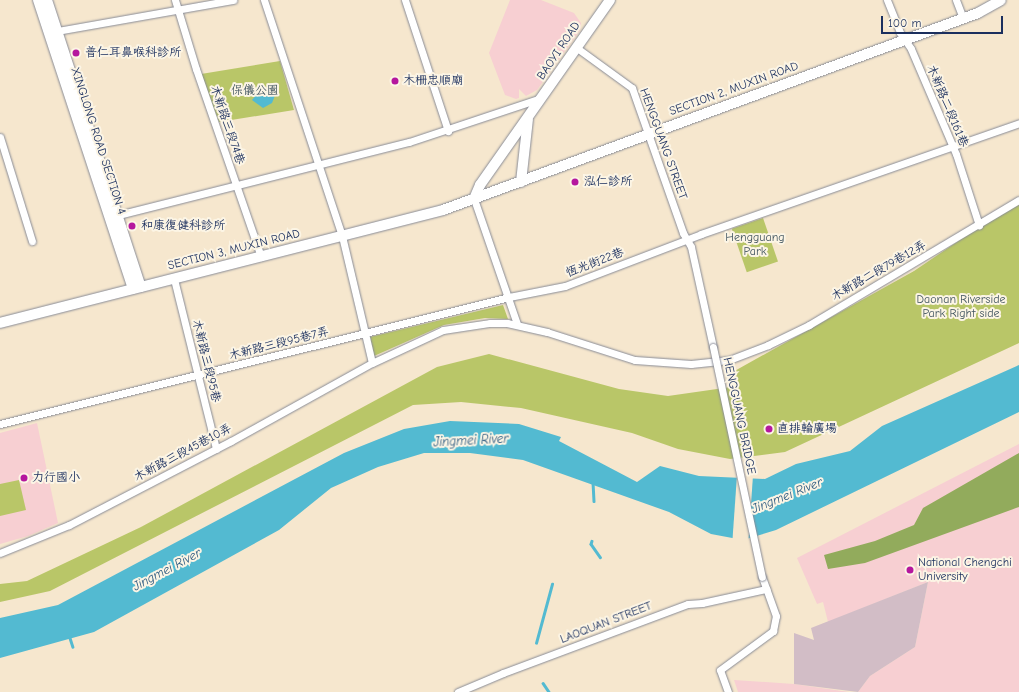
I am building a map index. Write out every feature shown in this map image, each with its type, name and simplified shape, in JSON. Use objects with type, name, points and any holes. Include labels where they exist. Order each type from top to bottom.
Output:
[{"type":"main road","name":"XINGLONG ROAD SECTION 4","points":[[38,0],[137,288]]},
{"type":"main road","name":"XINGLONG ROAD SECTION 4","points":[[47,0],[118,215],[137,288]]},
{"type":"main road","name":"BAOYI ROAD","points":[[474,199],[480,185],[610,0]]},
{"type":"main road","name":"SECTION 2, MUXIN ROAD","points":[[474,199],[905,40],[963,18],[1001,0]]},
{"type":"main road","points":[[520,182],[528,117]]},
{"type":"main road","name":"SECTION 3, MUXIN ROAD","points":[[0,323],[424,216],[474,199]]},
{"type":"street","name":"木新路三段74巷","points":[[175,0],[261,257]]},
{"type":"street","points":[[57,31],[233,0]]},
{"type":"street","points":[[264,0],[321,165],[342,236],[372,363]]},
{"type":"street","points":[[405,0],[448,131]]},
{"type":"street","name":"木新路二段161巷","points":[[887,0],[900,33],[905,40],[952,146],[978,225]]},
{"type":"street","points":[[956,0],[963,18]]},
{"type":"street","name":"HENGGUANG STREET","points":[[577,48],[632,88],[687,240],[691,247]]},
{"type":"street","points":[[118,215],[321,165],[448,131],[542,98]]},
{"type":"street","name":"恆光街22巷","points":[[366,333],[509,297],[565,286],[687,240],[1019,123]]},
{"type":"street","points":[[0,137],[32,241]]},
{"type":"street","points":[[474,199],[509,297],[517,324]]},
{"type":"street","name":"木新路二段79巷12弄","points":[[517,324],[635,360],[707,364],[747,354],[809,325],[1019,200]]},
{"type":"street","name":"HENGGUANG BRIDGE","points":[[691,247],[766,589],[776,616],[773,631],[720,670],[728,692]]},
{"type":"street","name":"木新路三段95巷","points":[[174,279],[216,449]]},
{"type":"street","name":"木新路三段45巷10弄","points":[[0,552],[49,536],[216,449],[372,363],[443,330],[490,323],[517,324]]},
{"type":"street","name":"木新路三段95巷7弄","points":[[0,424],[366,333]]},
{"type":"street","name":"LAOQUAN STREET","points":[[458,692],[503,673],[688,604],[702,603],[766,589]]},
{"type":"shaded area","points":[[510,0],[541,0],[574,13],[581,23],[580,30],[537,90],[526,96],[519,89],[519,98],[516,99],[505,95],[489,53]]},
{"type":"shaded area","name":"力行國小","points":[[37,423],[58,523],[28,536],[0,544],[0,433]]},
{"type":"shaded area","name":"National Chengchi University","points":[[1019,444],[1019,692],[858,692],[870,676],[915,647],[928,582],[828,622],[823,602],[817,604],[797,558]]},
{"type":"shaded area","points":[[928,582],[915,647],[870,676],[858,692],[794,684],[794,633],[814,640],[811,628]]},
{"type":"shaded area","points":[[734,680],[794,684],[849,692],[738,692]]},
{"type":"green space","name":"保儀公園","points":[[280,61],[294,110],[219,122],[201,74]]},
{"type":"green space","name":"Daonan Riverside Park Right side","points":[[1019,200],[1019,343],[785,452],[730,459],[678,449],[632,433],[521,408],[461,402],[413,405],[50,591],[0,602],[0,584],[27,581],[141,527],[437,367],[489,354],[619,389],[668,396],[738,386],[731,373],[914,271]]},
{"type":"green space","name":"Hengguang Park","points":[[763,218],[778,261],[747,272],[732,229]]},
{"type":"green space","points":[[503,305],[508,319],[485,318],[444,325],[374,356],[370,337]]},
{"type":"green space","points":[[1019,453],[1019,507],[865,563],[828,569],[824,555],[875,541],[914,525],[923,508]]},
{"type":"green space","points":[[19,480],[26,510],[0,516],[0,484]]},
{"type":"water","points":[[262,88],[276,93],[272,103],[263,108],[252,100]]},
{"type":"water","name":"Jingmei River","points":[[1019,365],[1019,412],[776,530],[743,540],[711,534],[669,512],[523,460],[470,453],[424,453],[378,467],[331,488],[279,530],[94,632],[0,658],[0,618],[58,605],[344,453],[404,429],[450,421],[519,424],[561,437],[559,441],[637,482],[660,466],[699,476],[765,479],[796,464],[850,451],[882,426]]},
{"type":"pier","points":[[737,475],[753,476],[748,542],[732,541]]},
{"type":"waterway","points":[[593,482],[594,501]]},
{"type":"waterway","points":[[592,541],[591,544],[600,557]]},
{"type":"waterway","points":[[536,643],[552,584]]},
{"type":"waterway","points":[[70,638],[73,647]]},
{"type":"waterway","points":[[543,683],[549,692]]},
{"type":"place","name":"普仁耳鼻喉科診所","points":[[76,53]]},
{"type":"place","name":"木柵忠順廟","points":[[395,81]]},
{"type":"place","name":"泓仁診所","points":[[575,182]]},
{"type":"place","name":"和康復健科診所","points":[[132,226]]},
{"type":"place","name":"直排輪廣場","points":[[769,429]]},
{"type":"place","name":"力行國小","points":[[24,478]]},
{"type":"place","name":"National Chengchi University","points":[[910,570]]}]
